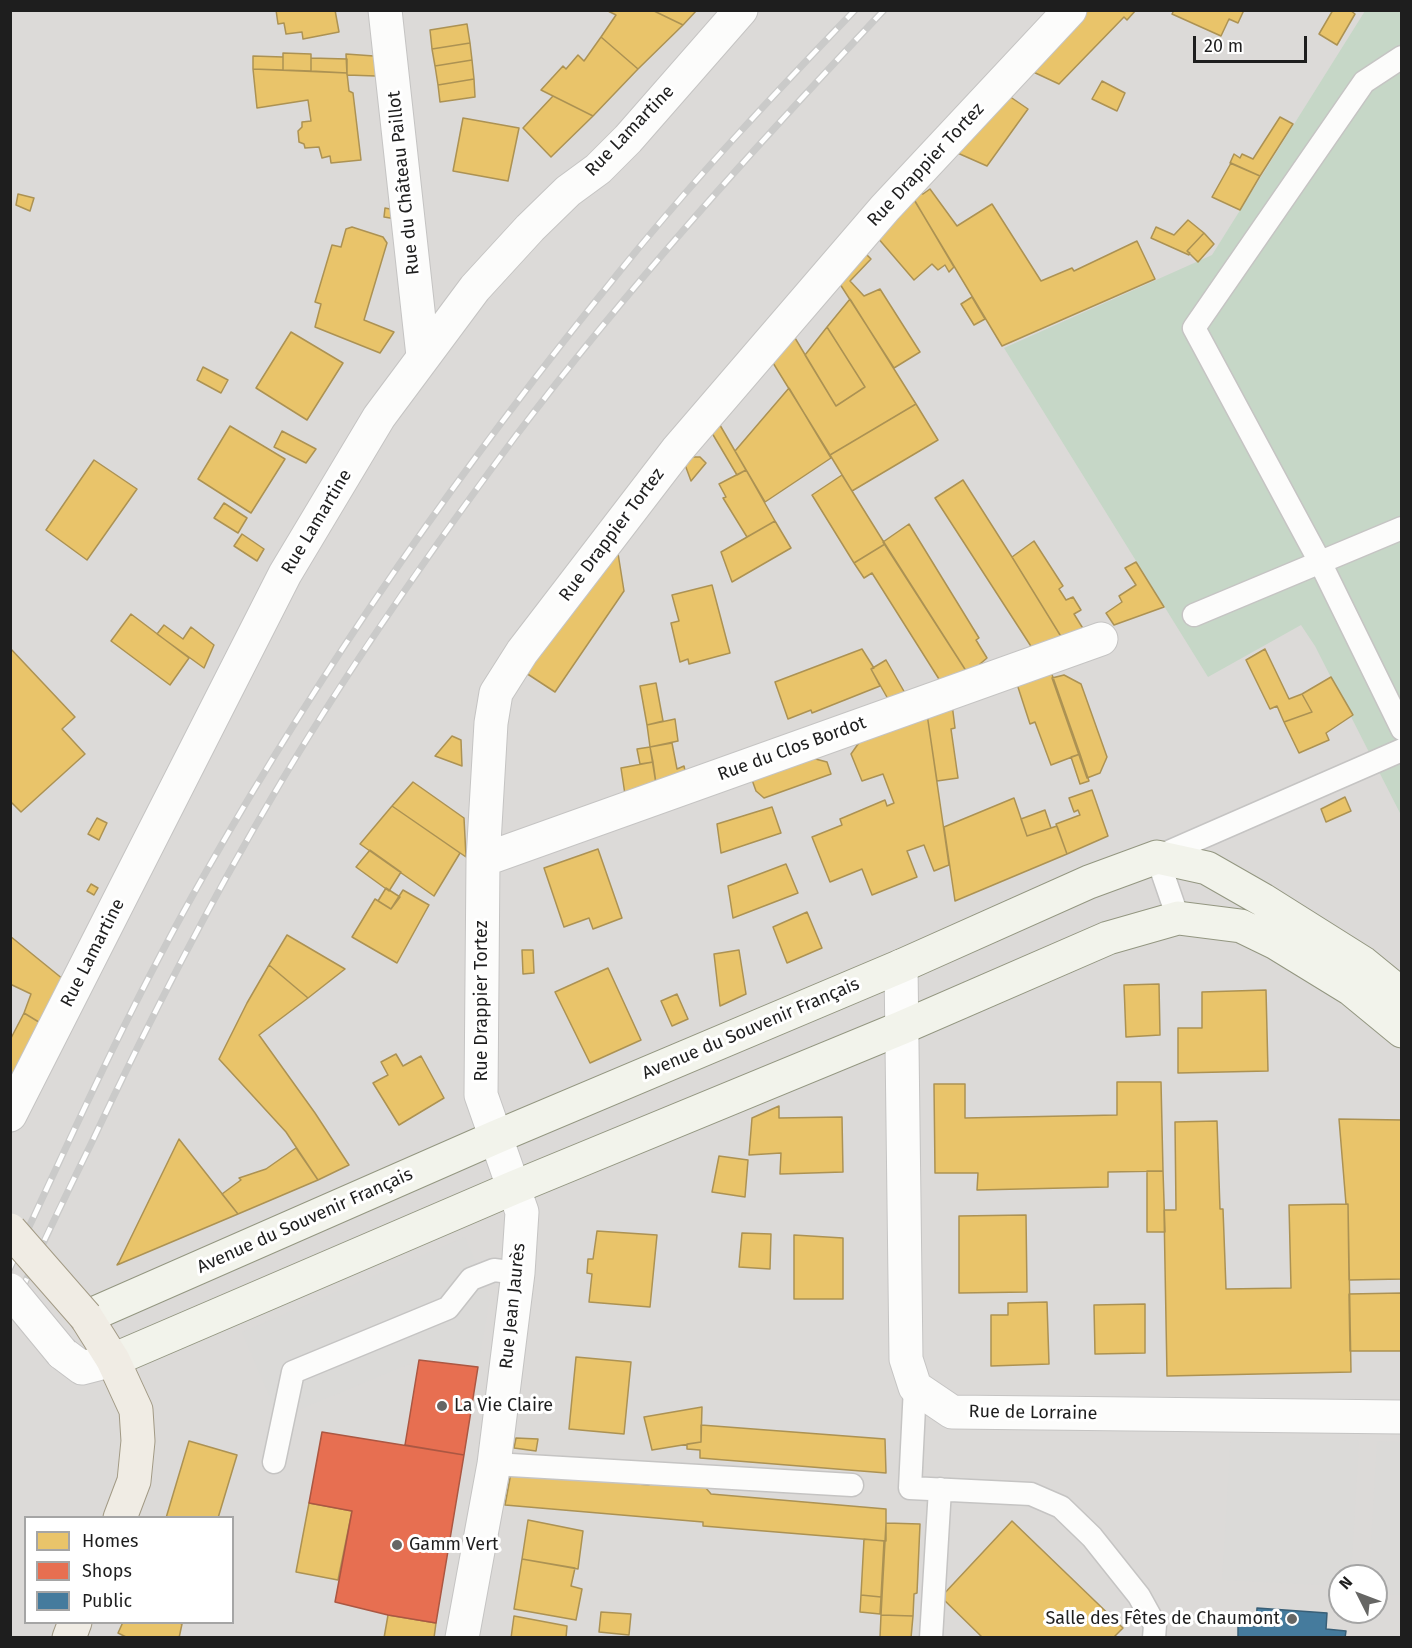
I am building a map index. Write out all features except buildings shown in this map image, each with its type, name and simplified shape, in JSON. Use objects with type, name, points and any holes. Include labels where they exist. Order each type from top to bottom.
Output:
[{"type":"main road","points":[[10,1230],[86,1317],[113,1360],[136,1410],[138,1442],[134,1481],[121,1516]]},
{"type":"main road","points":[[69,1638],[75,1624]]},
{"type":"street","name":"Rue du Château Paillot","points":[[385,10],[423,356]]},
{"type":"street","name":"Rue Lamartine","points":[[10,1115],[285,574],[379,417],[475,288],[530,228],[568,191],[598,169],[628,139],[741,10]]},
{"type":"street","name":"Rue Drappier Tortez","points":[[513,1188],[481,1095],[483,860],[491,723],[496,693],[522,652],[685,441],[885,208],[1070,10]]},
{"type":"street","name":"Rue du Clos Bordot","points":[[483,860],[1101,639]]},
{"type":"street","name":"Avenue du Souvenir Français","points":[[86,1317],[496,1137],[901,966],[1089,882],[1157,857]]},
{"type":"street","points":[[1157,857],[1208,868],[1363,963],[1401,995]]},
{"type":"street","points":[[10,1290],[62,1353],[82,1368],[113,1360],[513,1188],[902,1028],[1108,938],[1178,918],[1241,926],[1276,943],[1351,989],[1401,1031]]},
{"type":"street","points":[[901,966],[906,1359],[915,1387]]},
{"type":"street","name":"Rue Jean Jaurès","points":[[462,1638],[494,1464],[518,1273],[522,1212],[513,1188]]},
{"type":"street","name":"Rue de Lorraine","points":[[915,1387],[952,1412],[1401,1417]]},
{"type":"lane","points":[[1401,57],[1364,82],[1194,328],[1320,562],[1401,729]]},
{"type":"lane","points":[[1194,615],[1401,528]]},
{"type":"lane","points":[[1178,918],[1157,857],[1401,750]]},
{"type":"lane","points":[[274,1462],[293,1372],[448,1308],[471,1279],[494,1270],[518,1273]]},
{"type":"lane","points":[[915,1387],[910,1488],[1031,1494],[1061,1507],[1092,1537],[1139,1596],[1155,1625],[1154,1638]]},
{"type":"lane","points":[[494,1464],[852,1485]]},
{"type":"lane","points":[[931,1638],[940,1489]]},
{"type":"shaded area","points":[[11,11],[1401,11],[1401,1637],[11,1638]]},
{"type":"shaded area","points":[[465,1237],[490,1299],[478,1367],[419,1360],[279,1418],[242,1332]]},
{"type":"shaded area","points":[[1231,1434],[1359,1441],[1352,1564],[1328,1564],[1328,1585],[1222,1580]]},
{"type":"shaded area","points":[[1377,1441],[1401,1442],[1401,1595],[1388,1594],[1388,1564],[1370,1564]]},
{"type":"green space","points":[[1365,11],[1401,11],[1401,815],[1315,646],[1301,625],[1208,677],[1004,348],[1212,255]]},
{"type":"railway","points":[[10,1268],[104,1067],[180,919],[253,791],[351,635],[510,411],[624,266],[736,136],[855,10]]},
{"type":"railway","points":[[10,1317],[112,1100],[200,927],[271,799],[357,660],[515,437],[602,326],[740,166],[884,10]]},
{"type":"place","name":"La Vie Claire","points":[[442,1406]]},
{"type":"place","name":"Gamm Vert","points":[[397,1545]]},
{"type":"place","name":"Salle des Fêtes de Chaumont","points":[[1292,1619]]}]
